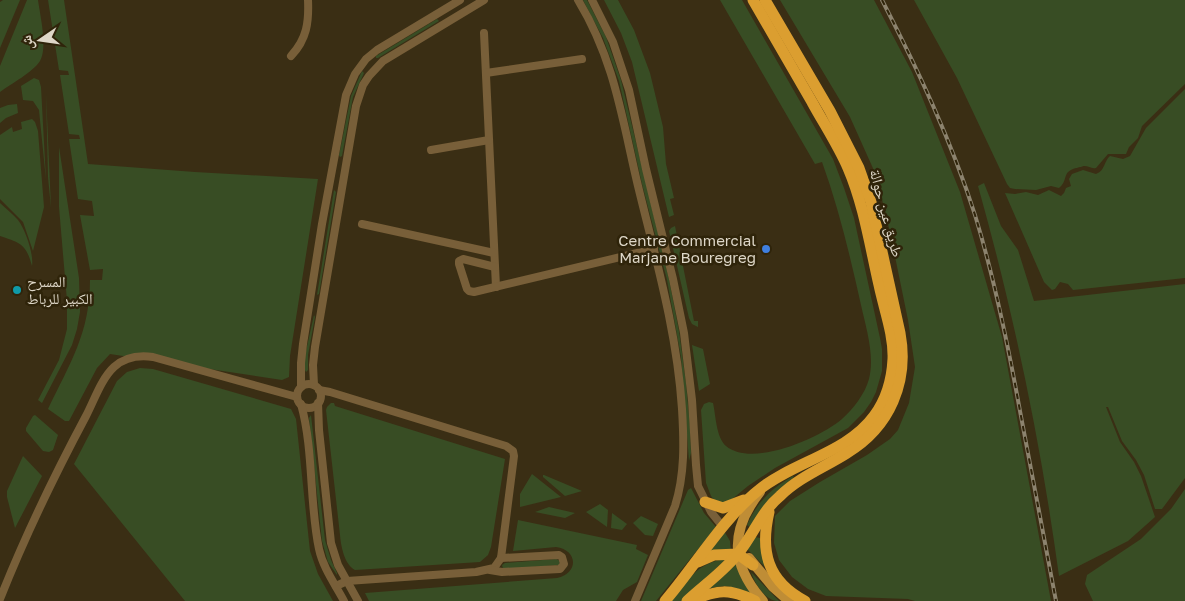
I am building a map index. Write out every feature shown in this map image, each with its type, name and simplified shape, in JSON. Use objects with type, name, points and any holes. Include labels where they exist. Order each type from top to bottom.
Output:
[{"type":"highway","name":"طريق عين حوالة","points":[[748,499],[773,480],[846,441],[866,426],[886,394],[893,357],[890,332],[863,214],[848,169],[753,0]]},
{"type":"highway","name":"طريق عين حوالة","points":[[689,601],[739,548],[771,504],[786,490],[801,479],[862,444],[876,431],[887,415],[898,390],[903,361],[900,333],[871,202],[859,168],[830,111],[765,0]]},
{"type":"highway","points":[[705,502],[723,508],[748,499]]},
{"type":"highway","points":[[665,601],[723,527],[748,499]]},
{"type":"highway","points":[[771,504],[765,534],[768,560],[772,570],[784,586],[805,601]]},
{"type":"highway","points":[[694,564],[739,548],[753,565]]},
{"type":"highway","points":[[689,601],[723,591],[739,594],[755,601]]},
{"type":"main road","points":[[739,548],[741,525],[749,508],[760,492],[773,480]]},
{"type":"main road","points":[[723,527],[739,548],[748,579],[764,601]]},
{"type":"main road","points":[[753,565],[789,601]]},
{"type":"street","points":[[291,56],[301,44],[307,30],[308,0]]},
{"type":"street","points":[[0,599],[30,527],[64,457],[109,373],[123,360],[138,356],[153,357],[299,401],[308,408],[314,407],[318,403],[321,397],[317,388],[314,356],[359,95],[366,80],[376,67],[391,55],[484,0]]},
{"type":"street","points":[[578,0],[598,37],[613,77],[671,320],[682,418],[684,464],[680,492],[635,601]]},
{"type":"street","points":[[592,0],[613,42],[624,74],[673,279],[689,370],[696,476],[705,502],[723,527]]},
{"type":"street","points":[[344,601],[327,570],[319,550],[307,432],[298,392],[301,387],[302,354],[310,303],[346,95],[355,74],[366,59],[454,1]]},
{"type":"street","points":[[484,33],[496,287]]},
{"type":"street","points":[[366,59],[376,67]]},
{"type":"street","points":[[486,73],[582,59]]},
{"type":"street","points":[[431,150],[489,140]]},
{"type":"street","points":[[332,172],[345,174]]},
{"type":"street","points":[[362,224],[494,253]]},
{"type":"street","points":[[495,267],[463,260],[459,261],[458,264],[468,291],[474,292],[654,249]]},
{"type":"street","points":[[310,303],[322,305]]},
{"type":"street","points":[[301,387],[308,384],[510,448],[513,451],[514,460],[501,558],[496,566],[490,570]]},
{"type":"street","points":[[318,403],[330,535],[335,558],[358,601]]},
{"type":"street","points":[[336,586],[347,581],[490,570],[502,572],[560,569],[564,564],[562,557],[559,555],[501,558]]},
{"type":"green space","points":[[3,0],[20,0],[0,48],[0,2]]},
{"type":"green space","points":[[27,0],[38,0],[43,31],[42,55],[37,65],[22,78],[0,92],[0,66]]},
{"type":"green space","points":[[48,0],[64,0],[88,164],[318,179],[290,356],[289,377],[282,380],[110,354],[97,368],[69,421],[65,421],[48,409],[83,332],[87,316],[90,280],[102,280],[103,269],[90,270],[80,215],[94,216],[92,201],[78,199],[69,139],[80,139],[79,135],[69,134],[60,75],[69,75],[68,71],[59,70]]},
{"type":"green space","points":[[583,0],[587,0],[606,37],[621,80],[669,279],[686,383],[691,453],[689,461],[681,357],[667,280],[642,184],[619,81],[603,38]]},
{"type":"green space","points":[[604,0],[618,0],[634,30],[650,73],[663,127],[666,164],[674,198],[670,199],[674,215],[669,217],[632,62],[621,33]]},
{"type":"green space","points":[[720,0],[742,0],[833,159],[854,218],[882,349],[882,371],[876,392],[864,412],[848,428],[775,468],[731,500],[723,503],[714,500],[706,483],[701,410],[704,404],[713,403],[718,432],[726,446],[738,452],[752,454],[786,448],[832,427],[846,415],[865,390],[871,370],[871,361],[867,332],[848,251],[834,197],[822,162],[815,164]]},
{"type":"green space","points":[[780,0],[874,0],[912,72],[960,192],[1002,337],[1051,601],[915,601],[908,599],[826,596],[808,589],[792,577],[779,560],[774,543],[775,516],[790,501],[890,439],[898,430],[909,403],[915,367],[908,320],[876,175],[850,117]]},
{"type":"green space","points":[[914,0],[1185,0],[1185,84],[1142,126],[1138,138],[1129,147],[1126,154],[1108,154],[1096,168],[1084,166],[1071,170],[1059,188],[1051,186],[1036,190],[1010,188],[957,78]]},
{"type":"green space","points":[[437,19],[439,21],[376,58],[376,56]]},
{"type":"green space","points":[[362,71],[364,73],[353,97],[342,156],[340,157],[351,96]]},
{"type":"green space","points":[[34,78],[39,80],[41,87],[46,180],[39,110],[33,101],[23,100],[21,86]]},
{"type":"green space","points":[[1185,89],[1185,278],[1073,290],[1068,284],[1060,282],[1052,290],[1044,282],[1005,193],[1026,192],[1038,195],[1049,190],[1061,196],[1066,188],[1071,186],[1069,179],[1072,174],[1083,170],[1096,174],[1101,171],[1110,156],[1123,159],[1130,156],[1146,128]]},
{"type":"green space","points":[[46,93],[51,208],[48,177]]},
{"type":"green space","points":[[17,104],[18,113],[0,123],[0,108]]},
{"type":"green space","points":[[32,119],[38,131],[44,207],[33,251],[23,222],[0,199],[0,135],[12,127],[13,132],[22,129],[21,122]]},
{"type":"green space","points":[[59,147],[79,278],[80,312],[72,345],[42,403],[38,400],[59,360],[67,329],[67,301],[59,207]]},
{"type":"green space","points":[[984,183],[1001,226],[1018,250],[1034,301],[1185,284],[1185,478],[1162,509],[1155,509],[1144,475],[1122,441],[1108,407],[1106,407],[1120,442],[1141,476],[1155,517],[1128,541],[1059,576],[1044,477],[1015,331],[978,186]]},
{"type":"green space","points":[[334,190],[336,192],[319,294],[317,295]]},
{"type":"green space","points":[[0,203],[21,224],[30,249],[32,266],[22,245],[0,236]]},
{"type":"green space","points":[[675,226],[694,321],[698,321],[698,327],[692,324],[689,318],[669,231]]},
{"type":"green space","points":[[314,315],[308,355],[308,370],[306,372],[305,355]]},
{"type":"green space","points":[[692,345],[703,349],[710,384],[699,391]]},
{"type":"green space","points":[[140,368],[153,369],[291,409],[296,419],[310,551],[318,574],[333,601],[185,601],[74,464],[117,381],[127,372]]},
{"type":"green space","points":[[331,403],[334,403],[335,406],[505,459],[491,547],[488,555],[480,562],[355,570],[351,567],[344,554],[340,539],[326,410]]},
{"type":"green space","points":[[35,415],[58,435],[53,450],[49,452],[43,451],[26,431]]},
{"type":"green space","points":[[311,415],[325,540],[337,575],[328,562],[322,541],[309,418]]},
{"type":"green space","points":[[23,456],[42,476],[15,528],[7,491]]},
{"type":"green space","points":[[532,474],[561,497],[520,507],[520,494]]},
{"type":"green space","points":[[544,475],[582,491],[565,496]]},
{"type":"green space","points":[[793,476],[769,499],[750,527],[747,525],[755,509],[766,496],[778,485]]},
{"type":"green space","points":[[691,488],[704,513],[716,527],[656,601],[641,601],[688,490]]},
{"type":"green space","points":[[1185,489],[1185,601],[1093,601],[1085,584],[1087,575],[1141,539],[1171,509]]},
{"type":"green space","points":[[600,504],[608,510],[607,527],[586,512]]},
{"type":"green space","points":[[549,507],[575,513],[565,518],[535,512]]},
{"type":"green space","points":[[612,513],[627,524],[622,530],[611,528]]},
{"type":"green space","points":[[641,516],[658,524],[653,536],[645,535],[633,523]]},
{"type":"green space","points":[[518,520],[637,545],[636,549],[648,555],[637,582],[623,590],[616,601],[369,601],[365,593],[557,578],[569,571],[572,567],[572,557],[569,552],[563,549],[556,547],[513,551]]},
{"type":"green space","points":[[724,531],[730,541],[731,552],[708,553]]},
{"type":"green space","points":[[755,537],[760,538],[765,567],[747,549]]},
{"type":"green space","points":[[556,559],[560,561],[559,565],[503,569],[502,565],[505,563]]},
{"type":"green space","points":[[726,559],[682,601],[670,601],[700,568]]},
{"type":"green space","points":[[734,561],[757,597],[728,586],[709,589]]},
{"type":"green space","points":[[751,572],[779,601],[765,595],[755,582]]},
{"type":"railway","points":[[882,0],[945,132],[966,187],[982,239],[1006,337],[1056,601]]},
{"type":"place","name":"Centre Commercial Marjane Bouregreg","points":[[766,249]]},
{"type":"place","name":"المسرح الكبير للرباط","points":[[17,290]]}]
